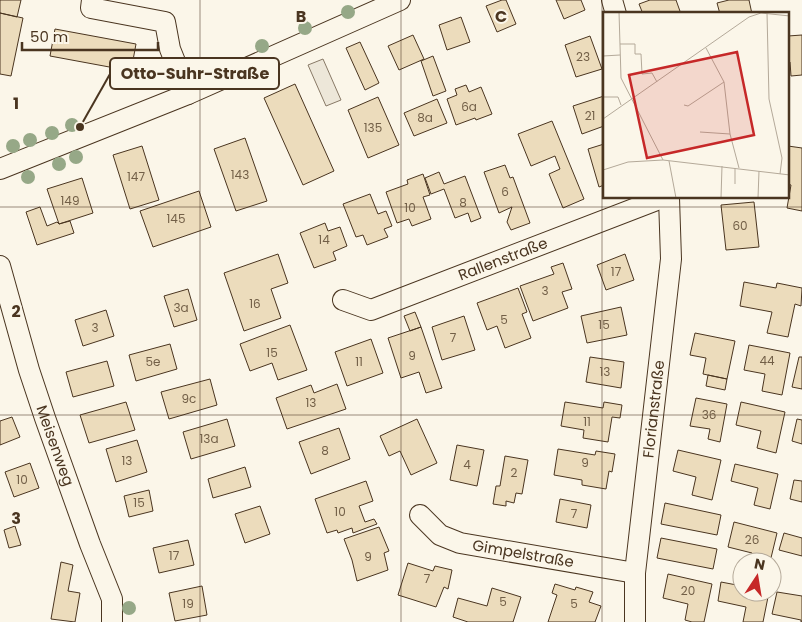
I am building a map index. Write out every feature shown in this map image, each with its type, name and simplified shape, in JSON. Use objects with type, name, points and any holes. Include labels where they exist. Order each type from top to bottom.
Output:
[{"type":"street","points":[[92,0],[91,8],[164,22],[170,49],[188,94]]},
{"type":"street","points":[[0,169],[188,94],[400,0]]},
{"type":"street","name":"Rallenstraße","points":[[343,300],[371,310],[659,199]]},
{"type":"street","name":"Florianstraße","points":[[635,622],[634,573],[671,260],[669,199]]},
{"type":"street","name":"Meisenweg","points":[[0,266],[45,418],[90,544],[112,599],[112,622]]},
{"type":"street","name":"Gimpelstraße","points":[[420,515],[440,535],[460,543],[634,573]]},
{"type":"shaded area","points":[[323,59],[341,100],[326,106],[308,65]]},
{"type":"building","points":[[0,0],[21,0],[17,17],[0,13]]},
{"type":"building","points":[[506,0],[516,24],[497,32],[486,6]]},
{"type":"building","points":[[556,0],[581,0],[585,10],[564,19]]},
{"type":"building","points":[[650,0],[676,0],[680,12],[642,12],[639,4]]},
{"type":"building","points":[[729,0],[749,0],[752,12],[719,12],[717,3]]},
{"type":"building","points":[[0,13],[23,18],[11,76],[0,74]]},
{"type":"building","points":[[461,17],[470,42],[447,50],[439,25]]},
{"type":"building","points":[[55,29],[136,44],[131,71],[50,56]]},
{"type":"building","points":[[413,35],[424,59],[399,70],[388,46]]},
{"type":"building","points":[[802,35],[802,75],[791,76],[790,36]]},
{"type":"building","points":[[590,36],[602,69],[576,77],[565,45]]},
{"type":"building","points":[[360,42],[379,83],[365,90],[346,48]]},
{"type":"building","points":[[433,56],[446,91],[433,96],[421,61]]},
{"type":"building","points":[[295,84],[334,171],[303,185],[264,98]]},
{"type":"building","points":[[466,85],[469,92],[481,87],[492,114],[456,125],[447,99],[457,95],[455,89]]},
{"type":"building","points":[[603,96],[603,126],[582,134],[573,106]]},
{"type":"building","points":[[378,97],[399,145],[368,158],[348,110]]},
{"type":"building","points":[[437,99],[447,123],[414,136],[404,113]]},
{"type":"building","points":[[552,121],[584,199],[563,208],[549,174],[560,169],[555,156],[531,166],[518,134]]},
{"type":"building","points":[[245,138],[267,201],[236,211],[214,149]]},
{"type":"building","points":[[603,144],[603,185],[599,187],[588,149]]},
{"type":"building","points":[[142,146],[159,200],[130,209],[113,155]]},
{"type":"building","points":[[790,146],[802,148],[802,211],[787,208],[791,185]]},
{"type":"building","points":[[505,165],[510,178],[513,177],[530,223],[511,230],[507,222],[512,207],[499,213],[484,172]]},
{"type":"building","points":[[439,172],[444,184],[465,176],[481,218],[471,222],[468,213],[455,218],[444,189],[431,194],[425,178]]},
{"type":"building","points":[[423,174],[430,195],[423,197],[431,219],[412,226],[409,219],[397,223],[386,192],[408,184],[407,180]]},
{"type":"building","points":[[82,178],[93,213],[59,224],[47,189]]},
{"type":"building","points":[[199,191],[211,227],[153,247],[140,211]]},
{"type":"building","points":[[370,194],[378,214],[386,211],[392,226],[384,229],[388,237],[367,245],[363,235],[356,237],[343,204]]},
{"type":"building","points":[[754,202],[759,247],[726,250],[721,205]]},
{"type":"building","points":[[40,207],[47,226],[57,222],[59,224],[70,221],[74,233],[37,245],[26,212]]},
{"type":"building","points":[[325,223],[328,231],[340,227],[347,246],[333,252],[336,260],[314,268],[300,233]]},
{"type":"building","points":[[278,254],[288,283],[271,289],[281,318],[244,331],[224,273]]},
{"type":"building","points":[[625,254],[634,280],[606,290],[597,265]]},
{"type":"building","points":[[563,263],[572,289],[562,292],[568,308],[533,321],[520,286],[554,274],[551,267]]},
{"type":"building","points":[[744,282],[776,288],[777,283],[802,288],[801,306],[795,304],[788,337],[767,333],[772,312],[740,306]]},
{"type":"building","points":[[518,288],[527,312],[522,314],[531,338],[505,348],[497,326],[487,330],[477,303]]},
{"type":"building","points":[[188,289],[197,320],[174,327],[164,296]]},
{"type":"building","points":[[621,307],[627,335],[587,343],[581,316]]},
{"type":"building","points":[[106,310],[114,336],[83,346],[75,320]]},
{"type":"building","points":[[415,312],[421,327],[410,331],[404,316]]},
{"type":"building","points":[[464,316],[475,350],[442,360],[432,327]]},
{"type":"building","points":[[290,325],[307,370],[278,380],[272,363],[250,371],[240,344]]},
{"type":"building","points":[[421,327],[442,388],[426,393],[419,372],[401,378],[388,338]]},
{"type":"building","points":[[695,333],[735,341],[727,379],[703,374],[706,358],[690,355]]},
{"type":"building","points":[[371,339],[383,373],[347,386],[335,352]]},
{"type":"building","points":[[170,344],[177,369],[136,381],[129,355]]},
{"type":"building","points":[[749,345],[790,353],[782,395],[762,391],[765,374],[744,370]]},
{"type":"building","points":[[590,357],[624,362],[621,388],[586,382]]},
{"type":"building","points":[[799,357],[802,357],[802,389],[792,387]]},
{"type":"building","points":[[107,361],[114,386],[73,397],[66,372]]},
{"type":"building","points":[[708,375],[727,379],[725,390],[706,386]]},
{"type":"building","points":[[210,379],[217,405],[169,419],[161,392]]},
{"type":"building","points":[[337,384],[346,409],[287,429],[276,398],[311,385],[314,393]]},
{"type":"building","points":[[696,398],[727,404],[720,442],[708,439],[710,429],[690,426]]},
{"type":"building","points":[[126,402],[135,430],[89,443],[80,415]]},
{"type":"building","points":[[565,402],[603,408],[604,402],[622,405],[620,418],[612,417],[608,442],[583,438],[584,430],[561,426]]},
{"type":"building","points":[[741,402],[785,412],[776,453],[757,448],[761,431],[736,425]]},
{"type":"building","points":[[12,417],[20,437],[0,445],[0,421]]},
{"type":"building","points":[[227,419],[235,446],[191,459],[183,432]]},
{"type":"building","points":[[417,419],[437,463],[411,475],[400,451],[389,456],[380,436]]},
{"type":"building","points":[[797,419],[802,420],[802,444],[792,441]]},
{"type":"building","points":[[339,428],[350,459],[311,474],[299,442]]},
{"type":"building","points":[[137,440],[147,472],[116,482],[106,449]]},
{"type":"building","points":[[457,445],[484,450],[477,486],[450,480]]},
{"type":"building","points":[[558,449],[595,455],[596,451],[615,454],[612,472],[609,471],[606,489],[582,485],[582,480],[554,475]]},
{"type":"building","points":[[678,450],[721,460],[712,500],[692,495],[696,477],[673,471]]},
{"type":"building","points":[[505,456],[528,460],[522,494],[516,493],[514,503],[506,501],[506,506],[493,504],[496,486],[500,486]]},
{"type":"building","points":[[30,463],[39,488],[14,497],[5,472]]},
{"type":"building","points":[[735,464],[778,474],[770,509],[754,505],[758,488],[731,481]]},
{"type":"building","points":[[245,467],[251,487],[213,498],[208,479]]},
{"type":"building","points":[[794,480],[802,481],[802,502],[790,499]]},
{"type":"building","points":[[366,481],[373,501],[359,506],[365,522],[374,519],[377,524],[353,533],[352,528],[338,533],[337,530],[327,533],[315,499]]},
{"type":"building","points":[[149,490],[153,511],[129,517],[124,496]]},
{"type":"building","points":[[560,499],[591,505],[587,528],[556,522]]},
{"type":"building","points":[[665,503],[721,515],[717,535],[661,524]]},
{"type":"building","points":[[260,506],[270,534],[245,543],[235,514]]},
{"type":"building","points":[[734,522],[777,533],[772,552],[748,552],[728,547]]},
{"type":"building","points":[[15,526],[21,545],[9,548],[4,530]]},
{"type":"building","points":[[379,527],[389,551],[384,553],[388,570],[357,581],[344,539]]},
{"type":"building","points":[[784,533],[802,538],[802,556],[779,550]]},
{"type":"building","points":[[661,538],[717,549],[713,569],[657,558]]},
{"type":"building","points":[[188,540],[194,565],[159,573],[153,548]]},
{"type":"building","points":[[61,562],[73,565],[68,591],[80,593],[75,622],[51,619]]},
{"type":"building","points":[[408,563],[433,571],[435,566],[452,570],[448,589],[444,587],[436,607],[398,595]]},
{"type":"building","points":[[668,574],[712,584],[704,622],[685,620],[688,604],[663,598]]},
{"type":"building","points":[[721,582],[732,584],[732,602],[767,602],[763,622],[743,622],[746,607],[718,601]]},
{"type":"building","points":[[555,584],[575,590],[576,587],[593,592],[589,602],[601,606],[595,622],[548,622],[557,595],[552,593]]},
{"type":"building","points":[[202,586],[207,615],[175,621],[169,593]]},
{"type":"building","points":[[492,588],[521,597],[513,622],[468,622],[453,617],[458,598],[487,606]]},
{"type":"building","points":[[782,593],[802,596],[802,622],[801,620],[772,614],[775,602],[782,602]]},
{"type":"place","name":"Otto-Suhr-Straße","points":[[80,127]]}]
